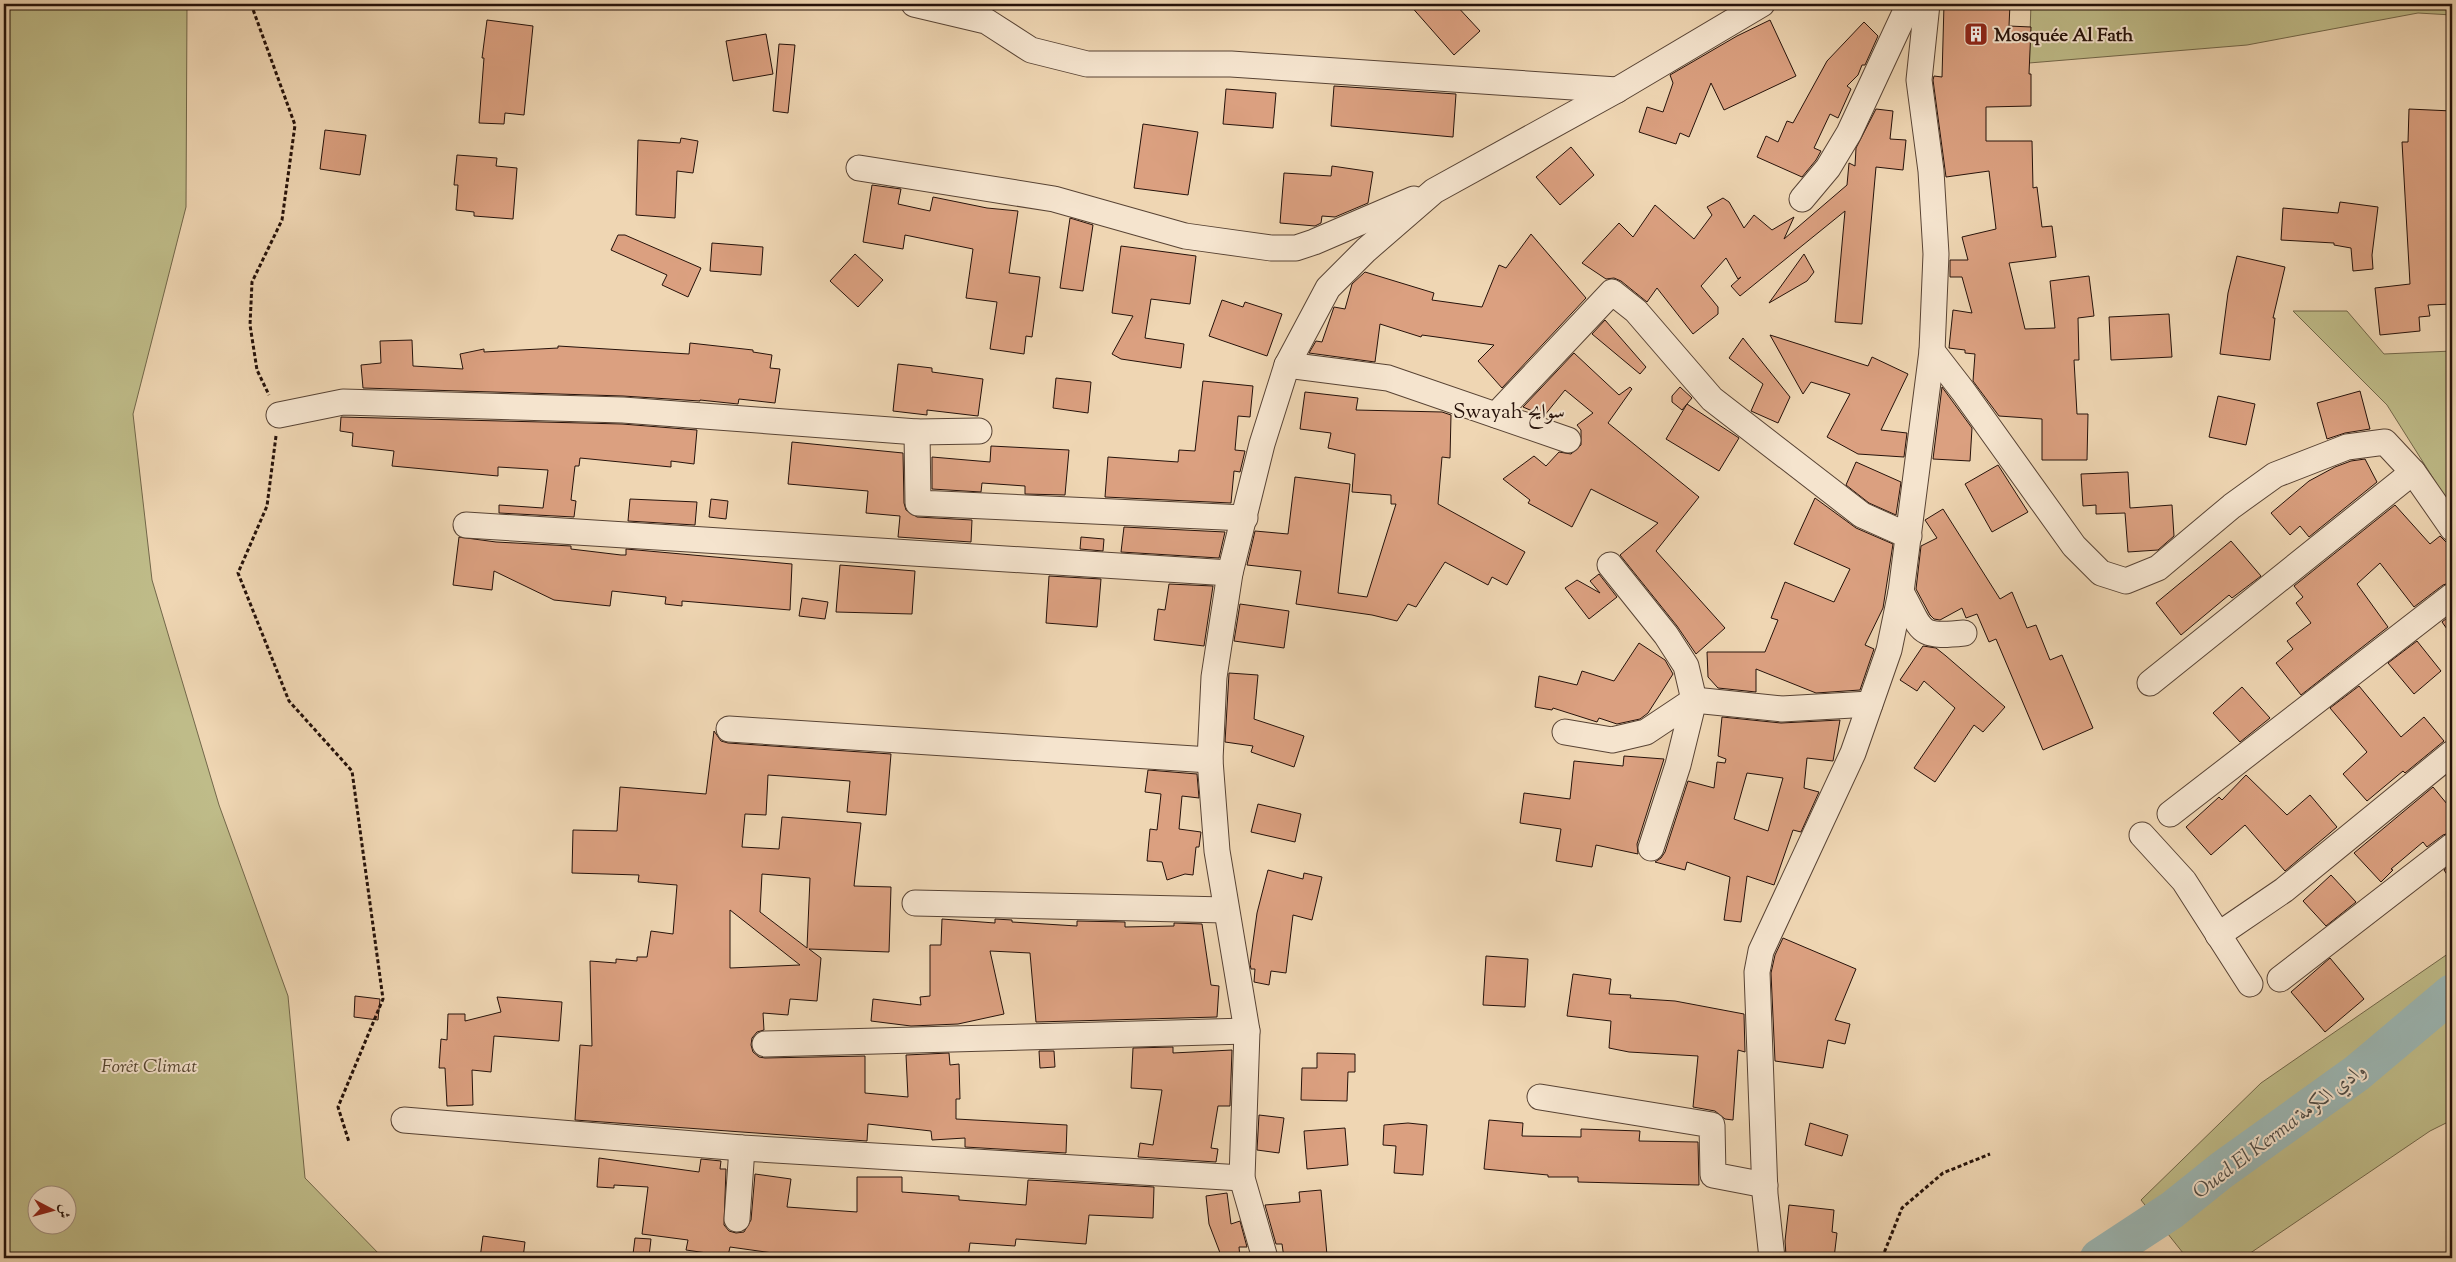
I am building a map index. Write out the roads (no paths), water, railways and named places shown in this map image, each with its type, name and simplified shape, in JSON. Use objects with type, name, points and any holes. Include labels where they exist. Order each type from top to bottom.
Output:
[{"type":"street","points":[[914,4],[986,21],[1031,50],[1087,64],[1231,64],[1617,90]]},
{"type":"street","points":[[859,168],[1054,199],[1185,236],[1271,248],[1296,248],[1434,191],[1617,90],[1762,4]]},
{"type":"street","points":[[1802,199],[1828,168],[1849,134],[1909,4]]},
{"type":"street","points":[[1772,1258],[1765,1185],[1757,972],[1761,951],[1853,753],[1889,650],[1901,592],[1932,352],[1936,254],[1931,171],[1919,80],[1927,4]]},
{"type":"street","points":[[1265,1258],[1242,1178],[1247,1031],[1217,851],[1210,760],[1214,677],[1230,573],[1246,518],[1262,444],[1287,365],[1328,288],[1366,250],[1434,191]]},
{"type":"street","points":[[1496,415],[1612,292],[1636,311],[1712,399],[1862,515],[1909,536]]},
{"type":"street","points":[[1932,352],[1981,415],[2074,546],[2101,573],[2126,581],[2158,568],[2232,506],[2275,475],[2347,447],[2385,442],[2414,472],[2452,528]]},
{"type":"street","points":[[1287,365],[1388,378],[1568,440]]},
{"type":"street","points":[[279,415],[343,402],[623,410],[917,432],[979,431]]},
{"type":"street","points":[[917,432],[918,503],[1246,518]]},
{"type":"street","points":[[2150,684],[2414,472]]},
{"type":"street","points":[[466,525],[1230,573]]},
{"type":"street","points":[[1610,565],[1666,635],[1686,666],[1694,700],[1678,765],[1651,848]]},
{"type":"street","points":[[1901,592],[1922,629],[1928,634],[1936,636],[1964,633]]},
{"type":"street","points":[[2170,814],[2452,596]]},
{"type":"street","points":[[1565,732],[1612,740],[1646,732],[1694,700],[1782,709],[1870,704]]},
{"type":"street","points":[[729,728],[1210,760]]},
{"type":"street","points":[[2218,934],[2284,890],[2452,753]]},
{"type":"street","points":[[2142,835],[2184,881],[2250,984]]},
{"type":"street","points":[[2280,979],[2452,846]]},
{"type":"street","points":[[915,902],[1226,910]]},
{"type":"street","points":[[766,1044],[1247,1031]]},
{"type":"street","points":[[1540,1097],[1712,1125],[1713,1176],[1765,1185]]},
{"type":"street","points":[[404,1120],[742,1148],[1242,1178]]},
{"type":"street","points":[[737,1219],[742,1148]]},
{"type":"waterway","name":"Oued El Kerma وادي الكرمة","points":[[2099,1258],[2172,1210],[2222,1170],[2357,1073],[2452,993]]},
{"type":"place","name":"Mosquée Al Fath","points":[[1976,34]]},
{"type":"district","name":"Swayah سوايح","points":[[1509,411]]},
{"type":"park label","name":"Forêt Climat","points":[[149,1065]]}]
